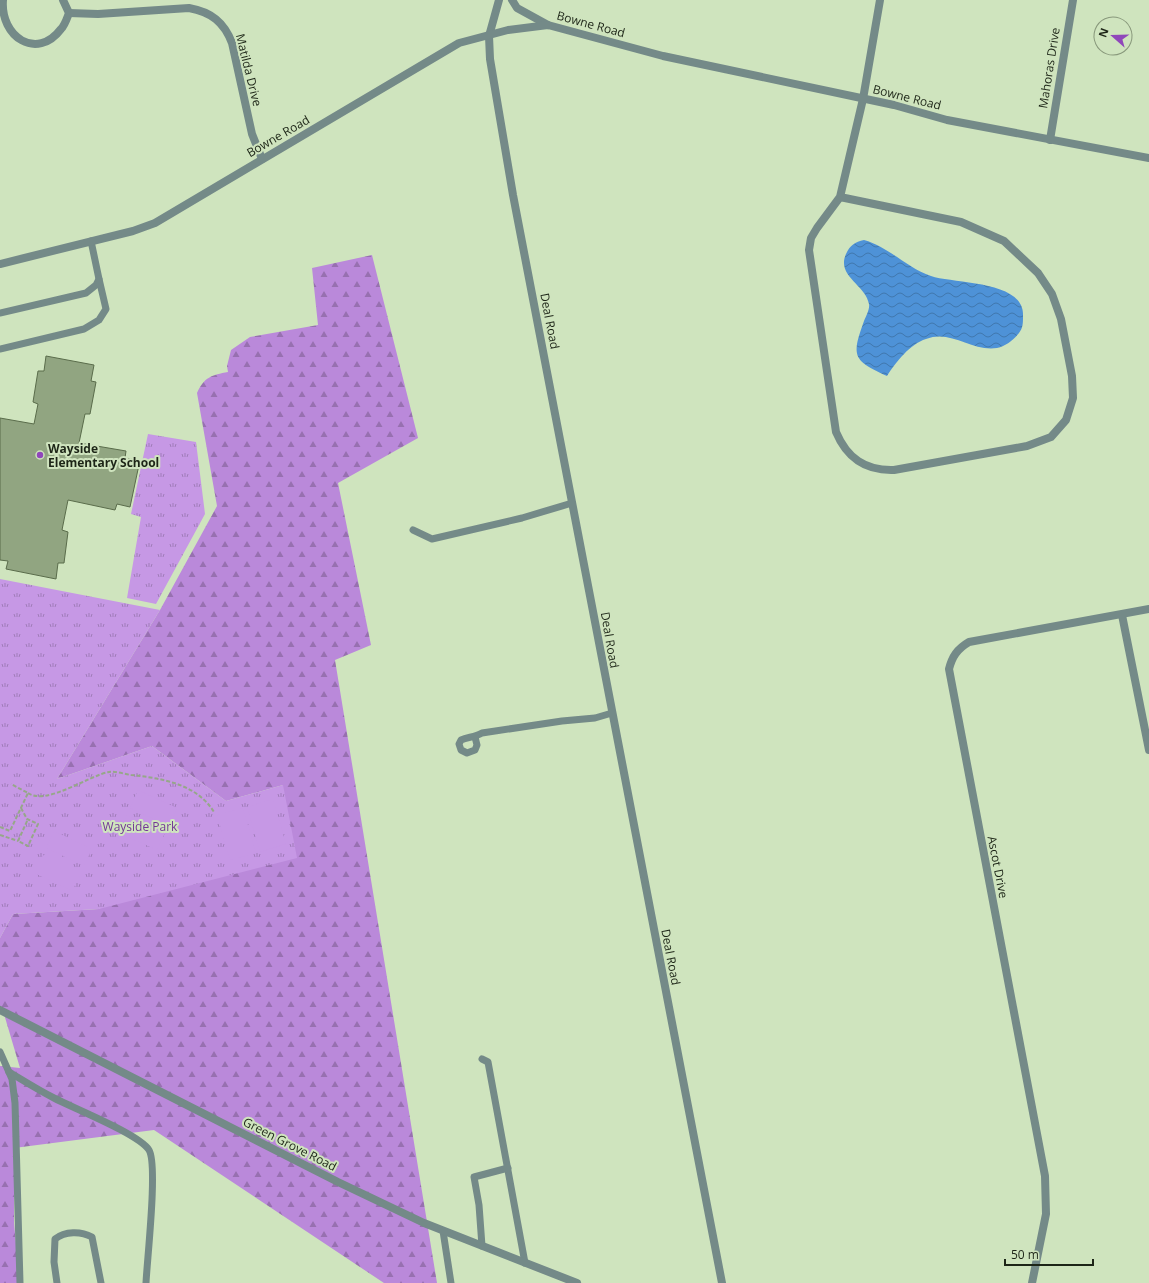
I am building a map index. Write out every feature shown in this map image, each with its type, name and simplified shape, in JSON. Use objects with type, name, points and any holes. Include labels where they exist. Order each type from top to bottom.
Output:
[{"type":"street","points":[[3,0],[1,16],[8,33],[23,43],[33,45],[49,40],[62,28],[69,13],[62,0]]},
{"type":"street","name":"Deal Road","points":[[499,0],[489,36],[490,59],[513,195],[722,1283]]},
{"type":"street","points":[[512,0],[517,8],[548,25]]},
{"type":"street","points":[[840,197],[961,222],[1004,241],[1038,273],[1052,294],[1061,319],[1073,387],[1071,410],[1066,420],[1051,437],[1027,446],[894,470],[872,468],[853,457],[844,449],[836,432],[809,250],[811,238],[840,197],[863,99],[880,0]]},
{"type":"street","name":"Mahoras Drive","points":[[1050,140],[1073,0]]},
{"type":"street","name":"Matilda Drive","points":[[69,13],[98,14],[189,8],[199,10],[212,16],[220,22],[228,32],[232,43],[252,134],[262,159]]},
{"type":"street","name":"Bowne Road","points":[[0,264],[133,231],[155,223],[459,43],[508,30],[548,25],[660,55],[863,99],[948,120],[1149,158]]},
{"type":"street","name":"Ascot Drive","points":[[1032,1283],[1046,1214],[1045,1176],[949,669],[954,654],[962,646],[969,642],[1149,610]]},
{"type":"street","points":[[1122,615],[1149,750]]},
{"type":"street","name":"Green Grove Road","points":[[0,1010],[338,1182],[443,1231],[577,1283]]},
{"type":"lane","points":[[0,349],[84,329],[99,320],[106,309],[91,241]]},
{"type":"lane","points":[[0,313],[86,293],[96,285],[99,279]]},
{"type":"lane","points":[[413,530],[432,539],[522,518],[572,503]]},
{"type":"lane","points":[[475,737],[482,733],[516,727],[595,718],[612,713]]},
{"type":"lane","points":[[0,1052],[12,1079],[15,1103],[20,1283]]},
{"type":"lane","points":[[482,1059],[488,1062],[525,1263]]},
{"type":"lane","points":[[9,1072],[53,1098],[144,1144],[149,1151],[153,1175],[146,1283]]},
{"type":"lane","points":[[482,1246],[479,1205],[474,1177],[508,1168]]},
{"type":"lane","points":[[443,1231],[451,1283]]},
{"type":"lane","points":[[57,1283],[54,1262],[55,1239],[61,1234],[80,1232],[92,1237],[101,1283]]},
{"type":"path","points":[[11,784],[35,796],[75,787],[109,772],[158,778],[190,789],[206,799],[214,812]]},
{"type":"path","points":[[0,826],[10,831],[28,793]]},
{"type":"path","points":[[0,835],[28,846],[38,824],[28,819],[21,808]]},
{"type":"path","points":[[18,841],[28,819]]},
{"type":"green space","points":[[372,255],[418,438],[338,483],[371,645],[335,660],[437,1283],[384,1283],[154,1130],[14,1148],[14,1223],[20,1283],[0,1283],[0,1066],[20,1068],[4,1014],[0,1011],[0,938],[13,914],[99,909],[283,785],[226,801],[152,746],[57,779],[160,610],[217,506],[197,393],[203,383],[217,374],[228,372],[227,366],[231,350],[250,337],[318,325],[312,268]]},
{"type":"green space","points":[[148,434],[196,442],[205,514],[156,604],[127,598],[141,517],[131,514]]},
{"type":"green space","name":"Wayside Park","points":[[0,579],[160,610],[57,779],[152,746],[226,801],[283,785],[297,858],[99,909],[13,914],[0,938]]},
{"type":"green space","points":[[138,790],[177,808],[169,826],[130,808]]},
{"type":"green space","points":[[273,799],[286,844],[260,852],[247,807]]},
{"type":"green space","points":[[243,808],[256,853],[230,860],[217,815]]},
{"type":"green space","points":[[127,815],[165,833],[157,850],[119,833]]},
{"type":"green space","points":[[54,831],[92,849],[84,866],[46,848]]},
{"type":"green space","points":[[43,855],[81,874],[72,891],[34,873]]},
{"type":"water","points":[[864,240],[882,247],[914,268],[931,276],[986,286],[1001,290],[1013,296],[1021,304],[1023,319],[1020,331],[1009,342],[997,348],[979,347],[944,337],[935,337],[920,341],[899,359],[887,376],[867,366],[858,356],[857,343],[869,304],[863,291],[848,274],[844,262],[846,254],[851,246]]},
{"type":"building","points":[[46,356],[94,365],[91,381],[96,382],[90,414],[85,414],[79,443],[126,451],[125,458],[140,460],[130,507],[117,504],[115,510],[68,500],[62,530],[68,532],[64,563],[58,563],[56,579],[6,569],[8,561],[0,560],[0,418],[34,424],[38,404],[33,402],[38,371],[44,371]]},
{"type":"place","name":"Wayside Elementary School","points":[[40,455]]}]
